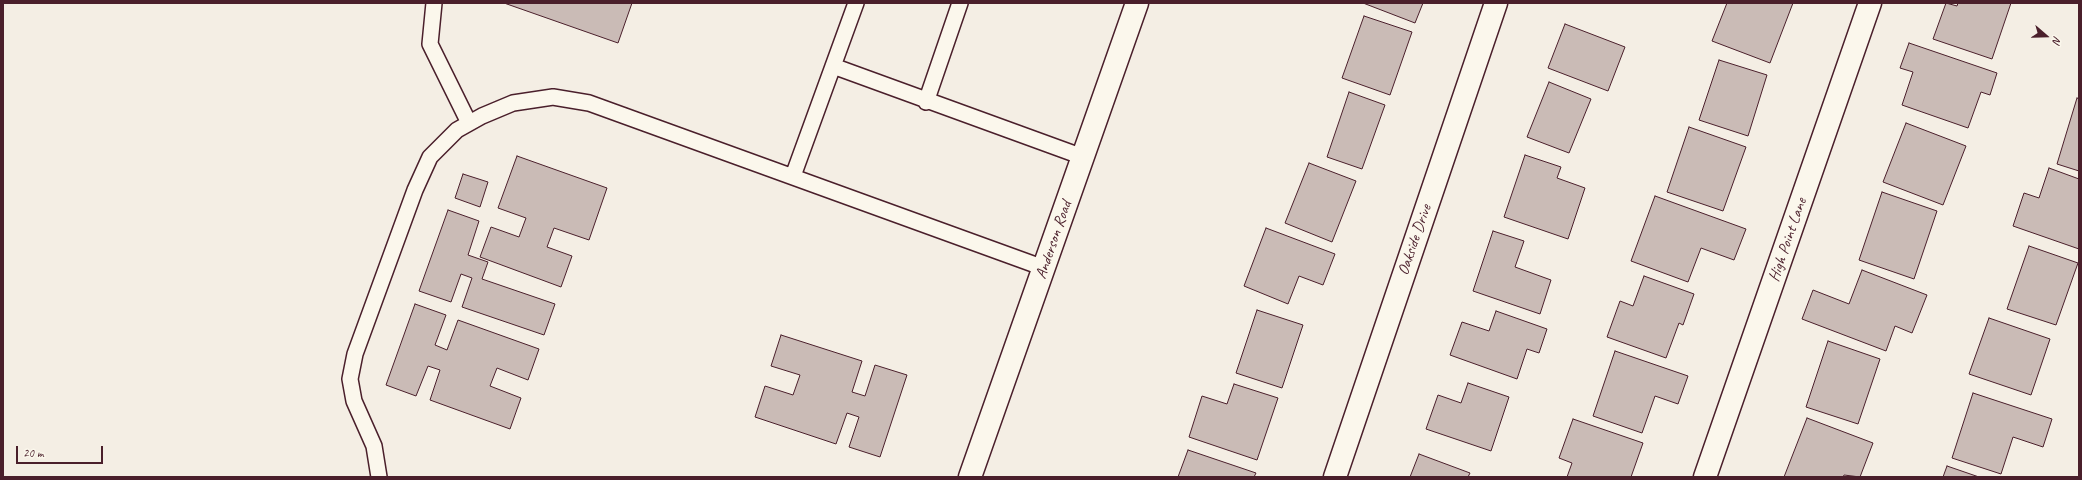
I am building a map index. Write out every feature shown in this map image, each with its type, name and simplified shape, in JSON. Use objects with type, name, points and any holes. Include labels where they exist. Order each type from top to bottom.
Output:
[{"type":"street","name":"Anderson Road","points":[[970,477],[1137,3]]},
{"type":"street","name":"Oakside Drive","points":[[1335,477],[1496,3]]},
{"type":"street","name":"High Point Lane","points":[[1705,477],[1870,3]]},
{"type":"lane","points":[[434,3],[430,44],[469,123]]},
{"type":"lane","points":[[793,176],[856,3]]},
{"type":"lane","points":[[926,102],[960,3]]},
{"type":"lane","points":[[833,66],[926,102],[1083,157]]},
{"type":"lane","points":[[379,477],[374,446],[354,401],[350,379],[355,354],[415,190],[430,158],[457,130],[482,116],[513,103],[553,97],[589,103],[1044,268]]},
{"type":"building","points":[[504,3],[632,3],[618,43]]},
{"type":"building","points":[[1363,3],[1423,3],[1415,23]]},
{"type":"building","points":[[1727,3],[1793,3],[1770,63],[1712,41]]},
{"type":"building","points":[[1946,3],[1957,6],[1958,3],[2011,3],[1992,59],[1933,39]]},
{"type":"building","points":[[1364,16],[1412,32],[1390,95],[1342,78]]},
{"type":"building","points":[[1565,24],[1625,47],[1608,91],[1548,68]]},
{"type":"building","points":[[1909,43],[1997,73],[1990,95],[1981,92],[1968,128],[1902,105],[1913,72],[1900,68]]},
{"type":"building","points":[[1719,60],[1767,75],[1748,136],[1699,120]]},
{"type":"building","points":[[1549,82],[1591,99],[1569,153],[1527,137]]},
{"type":"building","points":[[1349,92],[1385,105],[1362,169],[1327,157]]},
{"type":"building","points":[[2077,98],[2079,99],[2079,171],[2057,164]]},
{"type":"building","points":[[1906,123],[1966,146],[1943,205],[1883,182]]},
{"type":"building","points":[[1689,127],[1746,147],[1723,211],[1667,192]]},
{"type":"building","points":[[1525,155],[1561,167],[1557,178],[1585,188],[1568,239],[1504,217]]},
{"type":"building","points":[[517,156],[607,188],[589,240],[554,228],[547,247],[572,256],[561,287],[480,257],[491,227],[519,237],[526,218],[498,208]]},
{"type":"building","points":[[1309,163],[1356,181],[1332,242],[1285,223]]},
{"type":"building","points":[[2049,168],[2079,179],[2079,249],[2013,226],[2024,193],[2039,198]]},
{"type":"building","points":[[463,174],[488,182],[480,207],[455,198]]},
{"type":"building","points":[[1882,192],[1937,211],[1914,279],[1859,260]]},
{"type":"building","points":[[1655,196],[1746,229],[1734,260],[1701,248],[1688,282],[1631,261]]},
{"type":"building","points":[[448,210],[479,221],[468,255],[488,262],[482,279],[555,304],[544,335],[462,307],[472,278],[461,274],[451,302],[419,291]]},
{"type":"building","points":[[1266,228],[1335,254],[1323,285],[1299,276],[1288,304],[1244,286]]},
{"type":"building","points":[[1493,231],[1524,241],[1515,267],[1551,280],[1540,314],[1473,291]]},
{"type":"building","points":[[2029,246],[2078,263],[2056,325],[2007,309]]},
{"type":"building","points":[[1862,270],[1927,295],[1912,333],[1895,326],[1886,351],[1802,319],[1813,290],[1849,304]]},
{"type":"building","points":[[1644,276],[1694,294],[1683,325],[1679,323],[1666,358],[1607,337],[1620,301],[1633,306]]},
{"type":"building","points":[[415,304],[446,315],[435,345],[447,350],[458,320],[539,349],[528,380],[497,368],[490,386],[521,398],[510,429],[430,400],[440,370],[428,366],[416,396],[386,385]]},
{"type":"building","points":[[1257,310],[1303,325],[1282,388],[1236,373]]},
{"type":"building","points":[[1496,311],[1547,329],[1539,353],[1527,349],[1517,379],[1450,355],[1462,322],[1489,331]]},
{"type":"building","points":[[1989,318],[2050,339],[2031,395],[1969,374]]},
{"type":"building","points":[[781,335],[862,361],[852,392],[865,396],[875,365],[907,375],[880,457],[849,447],[859,417],[847,413],[836,444],[755,417],[765,386],[793,395],[800,375],[771,366]]},
{"type":"building","points":[[1828,341],[1880,359],[1858,424],[1806,407]]},
{"type":"building","points":[[1615,351],[1688,376],[1678,404],[1655,396],[1642,433],[1593,416]]},
{"type":"building","points":[[1468,383],[1509,397],[1491,451],[1426,429],[1438,395],[1461,403]]},
{"type":"building","points":[[1234,384],[1278,398],[1257,460],[1189,437],[1202,396],[1227,404]]},
{"type":"building","points":[[1973,393],[2052,419],[2043,447],[2013,437],[2001,474],[1952,458]]},
{"type":"building","points":[[1807,418],[1873,443],[1860,477],[1844,475],[1843,477],[1784,477]]},
{"type":"building","points":[[1573,419],[1643,443],[1631,477],[1567,477],[1572,463],[1559,458]]},
{"type":"building","points":[[1188,450],[1256,473],[1254,477],[1178,477]]},
{"type":"building","points":[[1419,454],[1470,473],[1468,477],[1410,477]]},
{"type":"building","points":[[1947,466],[1979,477],[1943,477]]}]
